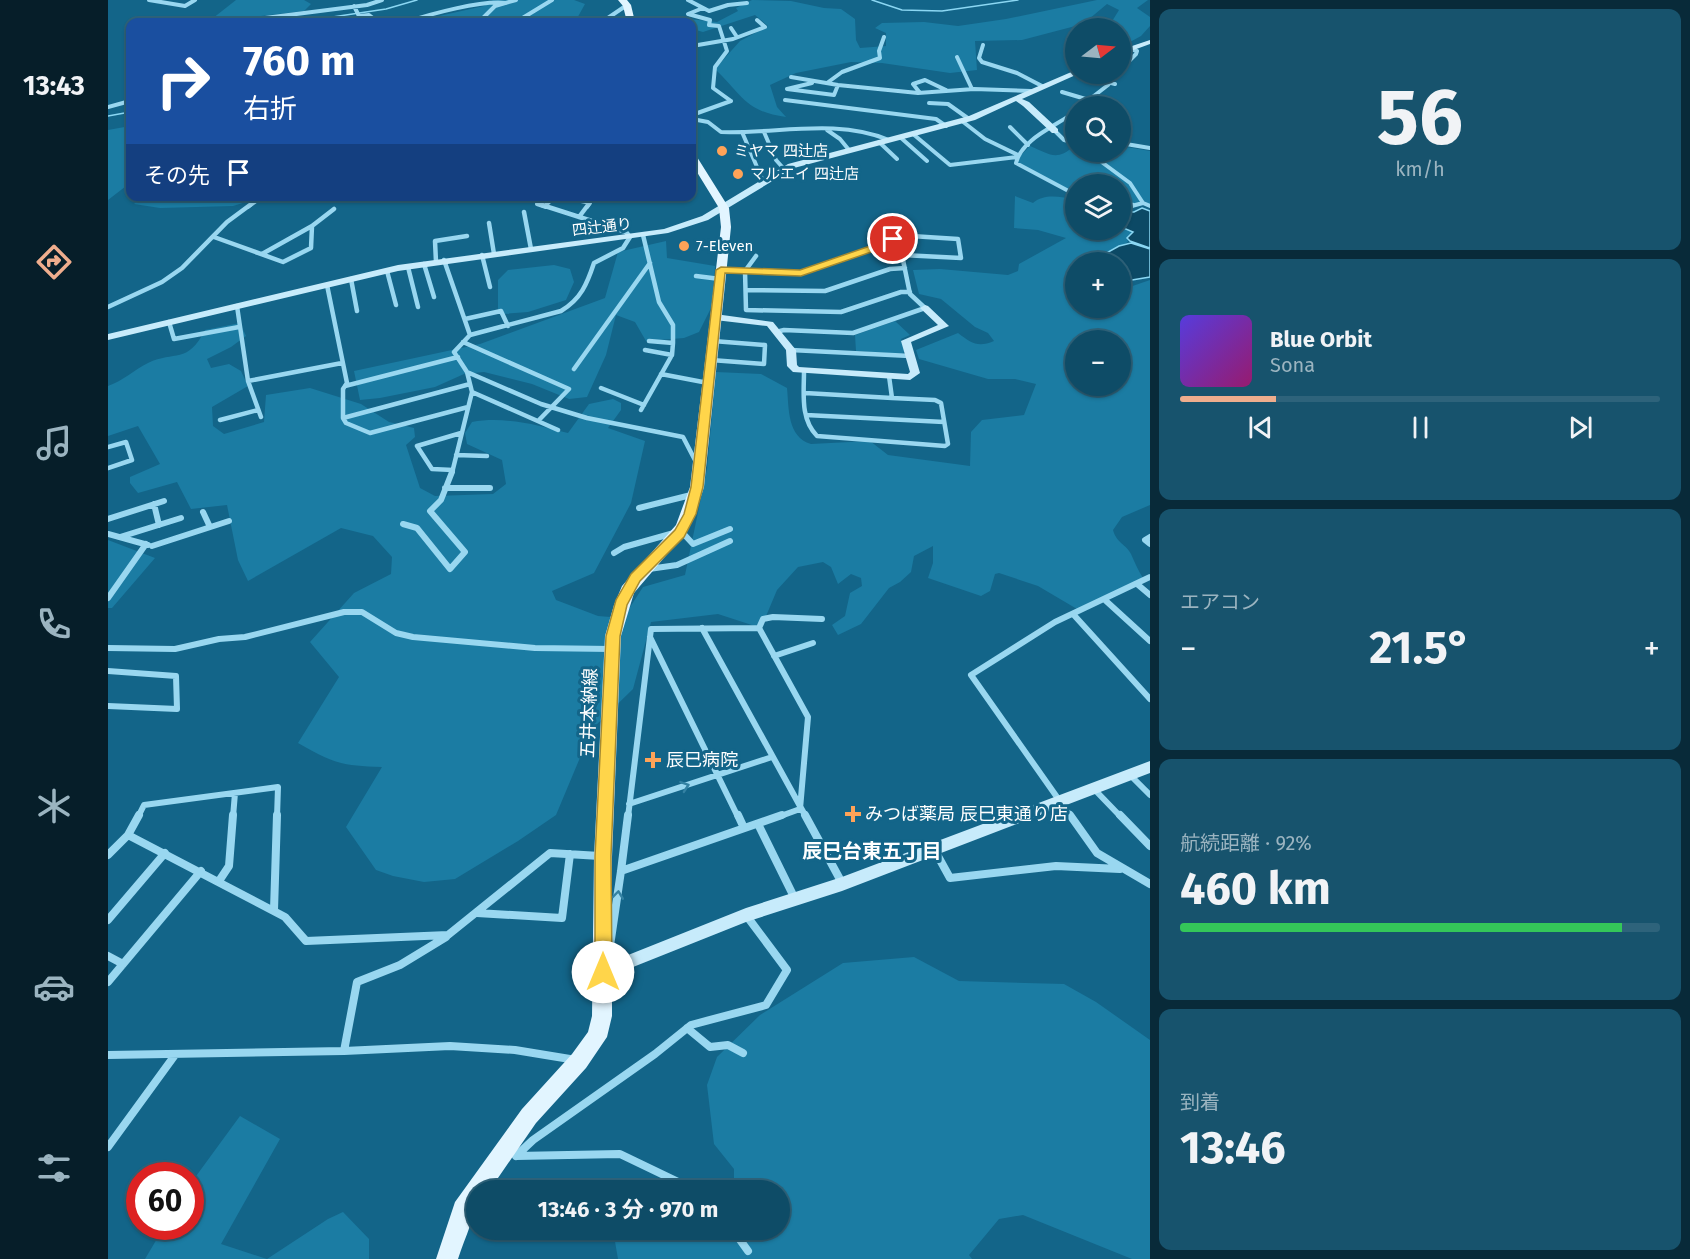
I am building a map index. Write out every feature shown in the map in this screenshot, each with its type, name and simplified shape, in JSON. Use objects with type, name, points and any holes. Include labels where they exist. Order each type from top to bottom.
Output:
[{"type":"main road","points":[[625,3],[630,18]]},
{"type":"main road","points":[[696,172],[724,208]]},
{"type":"main road","name":"五井本納線","points":[[447,1259],[463,1210],[508,1156],[529,1116],[579,1061],[597,1037],[602,1017],[603,856],[611,649],[620,604],[636,578],[681,531],[690,514],[699,467],[726,227],[724,208]]},
{"type":"street","points":[[149,0],[185,6],[195,0]]},
{"type":"street","points":[[265,18],[382,0]]},
{"type":"street","points":[[483,18],[495,6],[516,0]]},
{"type":"street","points":[[523,18],[552,0]]},
{"type":"street","points":[[688,0],[712,11],[728,5],[747,3]]},
{"type":"street","points":[[418,18],[478,6],[483,2],[506,3]]},
{"type":"street","points":[[607,18],[625,3]]},
{"type":"street","points":[[354,6],[359,16],[369,15],[373,18]]},
{"type":"street","points":[[696,115],[731,101],[713,88],[712,82],[717,61],[728,51],[728,45],[723,41],[719,26],[709,25],[710,20],[688,14],[703,8]]},
{"type":"street","points":[[696,45],[723,41],[765,27],[757,20]]},
{"type":"street","points":[[731,28],[737,37]]},
{"type":"street","points":[[827,83],[842,72],[880,58],[879,51],[884,37]]},
{"type":"street","points":[[1131,49],[1150,42]]},
{"type":"street","points":[[983,45],[979,58],[982,62],[1017,73],[1042,86]]},
{"type":"street","points":[[1131,49],[1137,51],[1131,59]]},
{"type":"street","points":[[957,57],[972,89]]},
{"type":"street","points":[[791,76],[838,85],[920,93],[972,89],[1031,91]]},
{"type":"street","name":"四辻通り","points":[[108,337],[387,271],[482,255],[643,235],[687,224],[724,208],[784,169],[966,120],[1065,77]]},
{"type":"street","points":[[920,93],[913,84],[925,80],[948,91]]},
{"type":"street","points":[[816,82],[787,89],[831,95],[834,94],[838,85]]},
{"type":"street","points":[[1094,96],[1109,84]]},
{"type":"street","points":[[1062,92],[1076,96]]},
{"type":"street","points":[[1015,98],[1025,103],[1065,140]]},
{"type":"street","points":[[785,100],[936,119],[946,126]]},
{"type":"street","points":[[108,107],[126,102]]},
{"type":"street","points":[[929,103],[948,104],[985,139],[1018,156]]},
{"type":"street","points":[[696,118],[708,122],[721,132],[827,129],[868,131],[884,141],[897,159]]},
{"type":"street","points":[[913,134],[950,165],[1018,156],[1043,130],[1053,129],[1065,120]]},
{"type":"street","points":[[1010,127],[1028,145]]},
{"type":"street","points":[[827,129],[849,150]]},
{"type":"street","points":[[742,132],[763,181]]},
{"type":"street","points":[[764,132],[776,160],[784,169]]},
{"type":"street","points":[[900,137],[927,161]]},
{"type":"street","points":[[1131,144],[1150,147]]},
{"type":"street","points":[[1018,156],[1018,166],[1065,189]]},
{"type":"street","points":[[1103,162],[1131,183],[1143,203],[1150,206]]},
{"type":"street","points":[[108,307],[162,282],[184,267],[227,222],[256,201]]},
{"type":"street","points":[[545,206],[551,201]]},
{"type":"street","points":[[579,217],[590,203],[581,201]]},
{"type":"street","points":[[1131,206],[1143,203]]},
{"type":"street","points":[[404,524],[417,528],[450,569],[465,552],[430,511],[441,500],[453,470],[472,392],[467,372],[454,352],[470,335],[561,311],[573,305],[582,297],[594,263],[623,248],[630,237],[626,232],[537,204]]},
{"type":"street","points":[[262,254],[312,226],[334,210]]},
{"type":"street","points":[[524,212],[531,249]]},
{"type":"street","points":[[489,223],[494,254]]},
{"type":"street","points":[[214,237],[282,262],[301,255],[311,248],[312,226]]},
{"type":"street","points":[[601,388],[643,408],[672,355],[673,325],[658,302],[643,235]]},
{"type":"street","points":[[467,236],[435,241],[440,261],[470,335]]},
{"type":"street","points":[[696,276],[745,271],[801,273],[893,239],[911,236],[958,239],[961,258],[902,255],[882,244]]},
{"type":"street","points":[[482,255],[490,287]]},
{"type":"street","points":[[715,317],[767,322],[791,350],[792,366],[796,370],[913,376],[915,373],[906,343],[908,340],[944,326],[910,292],[902,255]]},
{"type":"street","points":[[756,256],[745,271],[746,309],[841,312],[901,292],[910,292]]},
{"type":"street","points":[[424,264],[434,297]]},
{"type":"street","points":[[574,369],[650,264]]},
{"type":"street","points":[[408,267],[418,307]]},
{"type":"street","points":[[746,290],[825,291],[890,269],[905,268]]},
{"type":"street","points":[[387,271],[396,305]]},
{"type":"street","points":[[351,279],[357,311]]},
{"type":"street","points":[[327,285],[347,383],[343,418],[346,423],[370,433],[468,407]]},
{"type":"street","points":[[237,306],[248,381],[261,417]]},
{"type":"street","points":[[776,332],[784,330],[853,333],[925,308]]},
{"type":"street","points":[[465,319],[501,311],[508,326]]},
{"type":"street","points":[[169,322],[174,339],[239,327]]},
{"type":"street","points":[[649,341],[673,343]]},
{"type":"street","points":[[711,360],[764,364],[765,345],[713,341]]},
{"type":"street","points":[[463,342],[569,389],[539,420]]},
{"type":"street","points":[[645,350],[672,355]]},
{"type":"street","points":[[791,350],[910,356]]},
{"type":"street","points":[[345,386],[458,357]]},
{"type":"street","points":[[248,381],[342,363]]},
{"type":"street","points":[[804,371],[805,393],[806,415],[813,433],[817,436],[943,447],[948,444],[940,401],[805,393]]},
{"type":"street","points":[[467,372],[541,404],[586,418],[683,438],[699,467]]},
{"type":"street","points":[[661,374],[708,383]]},
{"type":"street","points":[[889,376],[892,398]]},
{"type":"street","points":[[343,418],[470,384]]},
{"type":"street","points":[[472,392],[558,430]]},
{"type":"street","points":[[220,420],[258,410]]},
{"type":"street","points":[[806,415],[944,422]]},
{"type":"street","points":[[453,470],[432,469],[417,446],[461,433]]},
{"type":"street","points":[[108,447],[126,442],[132,460],[108,468]]},
{"type":"street","points":[[456,455],[487,456]]},
{"type":"street","points":[[445,488],[490,488]]},
{"type":"street","points":[[639,508],[695,494]]},
{"type":"street","points":[[108,519],[164,501]]},
{"type":"street","points":[[154,504],[159,525]]},
{"type":"street","points":[[203,512],[210,527]]},
{"type":"street","points":[[120,537],[182,518]]},
{"type":"street","points":[[108,598],[152,546],[229,521]]},
{"type":"street","points":[[614,552],[681,531],[693,544],[730,529]]},
{"type":"street","points":[[108,534],[152,546]]},
{"type":"street","points":[[1150,537],[1145,540],[1150,544]]},
{"type":"street","points":[[645,569],[676,565],[730,541]]},
{"type":"street","points":[[1150,577],[1055,622],[971,675],[1097,853],[1150,884]]},
{"type":"street","points":[[1137,584],[1150,595]]},
{"type":"street","points":[[1105,600],[1150,641]]},
{"type":"street","points":[[108,648],[175,649],[219,639],[245,637],[344,612],[362,612],[396,633],[413,637],[535,648],[611,649]]},
{"type":"street","points":[[1073,614],[1150,699]]},
{"type":"street","points":[[759,628],[763,619],[773,617],[822,619]]},
{"type":"street","points":[[702,628],[842,884]]},
{"type":"street","points":[[603,972],[614,928],[651,629],[759,628]]},
{"type":"street","points":[[759,628],[808,717],[800,809]]},
{"type":"street","points":[[650,636],[744,828]]},
{"type":"street","points":[[774,656],[813,643]]},
{"type":"street","points":[[108,670],[176,676],[177,709],[108,706]]},
{"type":"street","points":[[629,804],[771,757]]},
{"type":"street","points":[[603,972],[746,915],[842,884],[1150,767]]},
{"type":"street","points":[[1130,775],[1150,795]]},
{"type":"street","points":[[108,855],[128,835],[144,805],[278,787],[274,910]]},
{"type":"street","points":[[1094,789],[1150,846]]},
{"type":"street","points":[[219,881],[229,866],[235,792]]},
{"type":"street","points":[[621,871],[800,809]]},
{"type":"street","points":[[758,824],[795,899]]},
{"type":"street","points":[[128,835],[274,910],[285,917],[306,941],[448,935]]},
{"type":"street","points":[[934,849],[950,879],[1058,865],[1095,865],[1123,869]]},
{"type":"street","points":[[108,920],[165,853]]},
{"type":"street","points":[[344,1051],[357,982],[400,965],[448,935],[550,853],[603,856]]},
{"type":"street","points":[[477,913],[562,918],[570,854]]},
{"type":"street","points":[[108,982],[201,871]]},
{"type":"street","points":[[508,1156],[691,1024],[766,1005],[787,970],[746,915]]},
{"type":"street","points":[[108,956],[123,964]]},
{"type":"street","points":[[687,1028],[710,1047],[728,1045],[743,1053]]},
{"type":"street","points":[[108,1055],[344,1051],[450,1046],[515,1050],[579,1061]]},
{"type":"street","points":[[108,1147],[175,1055]]},
{"type":"street","points":[[508,1156],[620,1154],[675,1180]]},
{"type":"street","points":[[740,1240],[748,1251]]},
{"type":"shaded area","points":[[236,0],[304,0],[311,4],[304,11],[256,18],[213,18]]},
{"type":"shaded area","points":[[493,0],[574,0],[585,4],[577,18],[430,18],[484,6]]},
{"type":"shaded area","points":[[752,0],[791,1],[841,9],[855,19],[856,40],[860,48],[886,46],[886,33],[875,28],[882,23],[924,22],[958,26],[1006,19],[1097,0],[1148,0],[1137,8],[1150,17],[1150,26],[1141,36],[1131,41],[1131,18],[1114,18],[1119,10],[1107,4],[1090,18],[1065,18],[1065,29],[1022,40],[975,41],[977,70],[950,73],[882,63],[851,62],[796,73],[770,85],[777,107],[786,117],[773,115],[753,106],[715,69],[740,41],[768,26],[755,15],[703,32],[696,30],[696,20],[717,22],[738,11],[736,8]]},
{"type":"shaded area","points":[[126,127],[126,186],[108,200],[108,130]]},
{"type":"shaded area","points":[[1030,146],[1053,155],[1065,152],[1065,162],[1131,162],[1131,148],[1150,151],[1150,205],[1131,207],[1131,174],[1065,174],[1065,190],[1018,164],[1019,157]]},
{"type":"shaded area","points":[[1015,196],[1033,203],[1043,198],[1065,198],[1065,238],[1038,230],[1014,228]]},
{"type":"shaded area","points":[[137,201],[250,201],[233,206],[160,208],[134,204]]},
{"type":"shaded area","points":[[1142,208],[1150,211],[1150,248],[1129,240],[1133,232],[1131,231],[1131,212]]},
{"type":"shaded area","points":[[1065,239],[1128,240],[1128,242],[1108,252],[1065,252],[1065,318],[1131,318],[1131,287],[1150,280],[1150,505],[1122,517],[1113,530],[1129,551],[1143,578],[1077,609],[1038,586],[999,573],[995,574],[990,591],[981,596],[928,578],[933,563],[933,546],[914,556],[911,572],[889,588],[861,624],[838,635],[832,625],[845,616],[850,593],[862,586],[861,578],[851,574],[838,584],[831,567],[823,562],[798,567],[777,590],[761,628],[718,614],[651,622],[633,689],[592,729],[556,815],[455,879],[424,882],[376,870],[346,827],[382,767],[357,766],[338,762],[298,743],[339,677],[310,642],[354,593],[391,574],[392,557],[373,536],[341,528],[248,581],[238,560],[227,505],[191,509],[177,482],[138,493],[130,483],[130,477],[160,464],[138,426],[108,436],[108,386],[157,359],[186,352],[192,348],[205,330],[240,323],[246,336],[231,347],[207,359],[211,368],[229,364],[241,371],[248,386],[212,407],[213,426],[224,434],[264,422],[266,395],[310,388],[361,404],[389,422],[414,428],[415,437],[406,445],[420,488],[435,496],[493,494],[506,484],[502,460],[467,444],[465,433],[472,422],[509,421],[533,424],[568,433],[589,404],[613,399],[621,403],[621,410],[608,428],[645,441],[631,503],[594,573],[552,591],[556,600],[598,616],[623,618],[643,587],[685,575],[707,469],[716,372],[761,374],[787,388],[793,428],[797,435],[811,444],[870,441],[888,455],[970,466],[971,432],[982,420],[1024,415],[1036,384],[1015,379],[988,379],[919,359],[916,350],[958,333],[979,344],[994,341],[988,333],[975,327],[941,299],[919,294],[913,270],[940,269],[1008,275],[1018,271],[1019,264]]},
{"type":"shaded area","points":[[666,241],[667,258],[715,266],[712,306],[699,332],[684,338],[646,341],[635,322],[616,315],[606,355],[587,397],[569,399],[532,384],[484,372],[464,374],[435,387],[360,400],[354,371],[480,344],[605,298],[618,252]]},
{"type":"shaded area","points":[[1131,243],[1150,249],[1150,277],[1131,281],[1131,252],[1108,252]]},
{"type":"shaded area","points":[[554,265],[570,269],[574,282],[566,300],[528,312],[503,314],[498,311],[498,280],[508,270]]},
{"type":"shaded area","points":[[895,321],[910,335],[901,339],[905,351],[902,354],[856,351],[855,335]]},
{"type":"shaded area","points":[[108,540],[155,558],[112,608],[108,608]]},
{"type":"shaded area","points":[[914,957],[959,981],[1064,984],[1096,1002],[1150,1040],[1150,1259],[1132,1259],[1023,1215],[999,1219],[969,1255],[972,1259],[618,1259],[615,1240],[790,1240],[790,1180],[734,1180],[734,1169],[714,1144],[707,1085],[717,1057],[760,1015],[843,963]]},
{"type":"shaded area","points":[[240,1116],[280,1139],[221,1244],[267,1259],[145,1259],[156,1240],[204,1240],[204,1165]]},
{"type":"shaded area","points":[[343,1212],[369,1239],[369,1259],[267,1259],[328,1219]]},
{"type":"waterway","points":[[326,18],[386,9],[417,0]]},
{"type":"waterway","points":[[872,0],[902,10],[942,11],[1018,0]]},
{"type":"waterway","points":[[108,116],[126,113]]},
{"type":"place","name":"ミヤマ 四辻店","points":[[722,151]]},
{"type":"place","name":"マルエイ 四辻店","points":[[738,174]]},
{"type":"place","name":"7-Eleven","points":[[684,246]]},
{"type":"place","name":"辰巳病院","points":[[653,760]]},
{"type":"place","name":"みつば薬局 辰巳東通り店","points":[[853,814]]},
{"type":"district","name":"辰巳台東五丁目","points":[[872,851]]},
{"type":"route","points":[[603,972],[603,856],[613,636],[620,604],[636,578],[680,533],[690,514],[697,487],[721,270],[801,273],[877,247],[893,239]]}]
